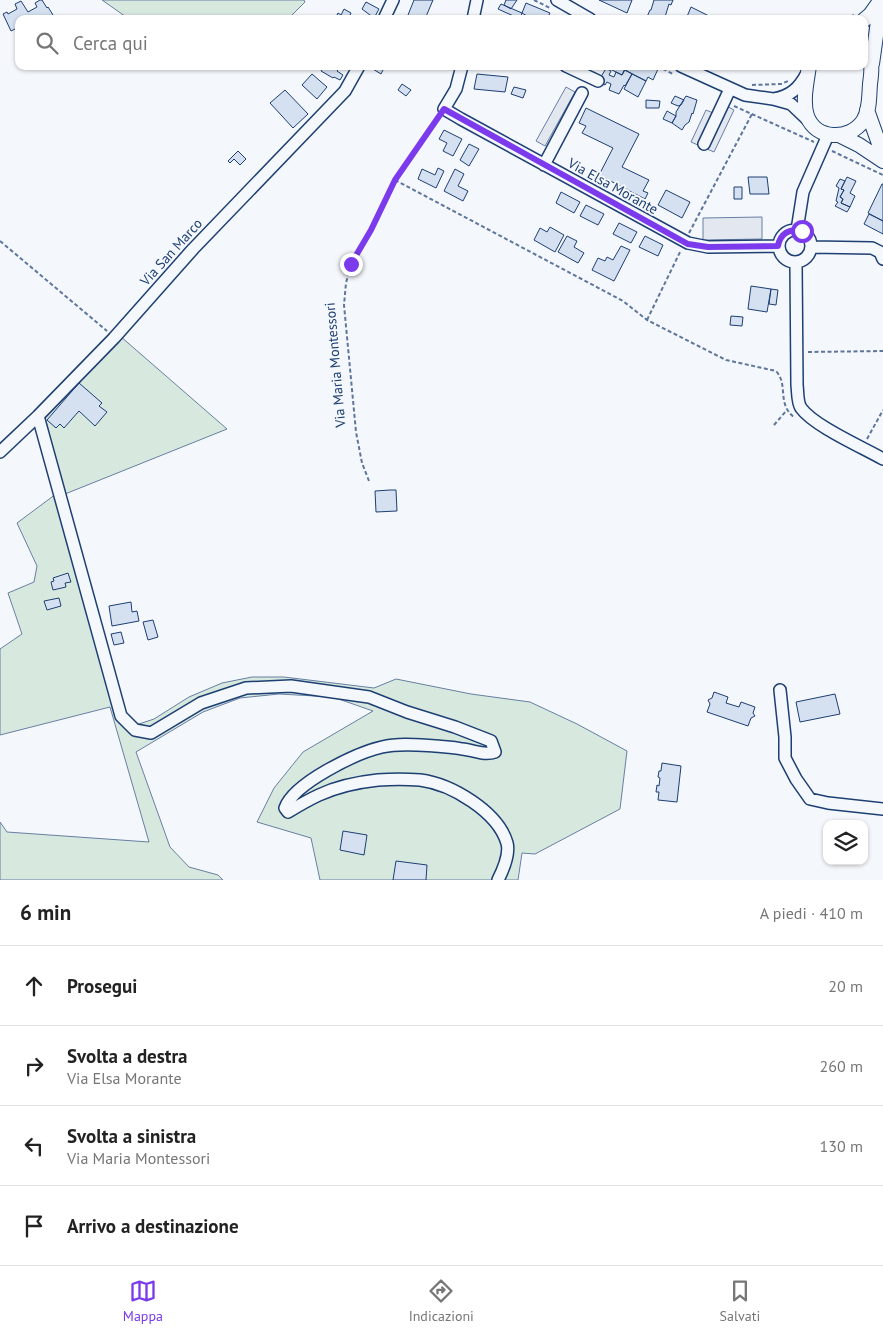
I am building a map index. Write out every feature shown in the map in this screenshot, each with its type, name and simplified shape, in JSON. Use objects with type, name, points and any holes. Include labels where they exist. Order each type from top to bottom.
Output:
[{"type":"main road","points":[[868,17],[881,0]]},
{"type":"main road","points":[[830,139],[857,128],[864,120],[867,110],[881,0]]},
{"type":"main road","points":[[868,52],[872,65]]},
{"type":"main road","points":[[808,70],[806,110],[810,122],[830,139],[859,144],[883,161]]},
{"type":"main road","points":[[867,110],[883,156]]},
{"type":"street","points":[[386,15],[393,0]]},
{"type":"street","points":[[473,15],[477,0]]},
{"type":"street","points":[[557,0],[574,4],[586,15]]},
{"type":"street","name":"Via San Marco","points":[[0,452],[114,338],[193,249],[345,91],[357,70]]},
{"type":"street","points":[[444,109],[456,89],[461,70]]},
{"type":"street","points":[[574,70],[598,82]]},
{"type":"street","points":[[677,70],[745,95],[773,99],[794,106],[810,122]]},
{"type":"street","points":[[773,99],[792,93],[802,83],[808,70]]},
{"type":"street","points":[[704,144],[730,89]]},
{"type":"street","points":[[544,165],[582,93]]},
{"type":"street","name":"Via Elsa Morante","points":[[444,109],[685,242],[708,247],[778,246]]},
{"type":"street","points":[[797,230],[803,192],[830,139]]},
{"type":"street","points":[[797,230],[806,234],[811,247],[805,259],[796,263],[782,257],[778,246],[779,241],[786,232],[797,230]]},
{"type":"street","points":[[811,247],[872,248],[880,252],[883,260]]},
{"type":"street","points":[[796,263],[798,399],[801,408],[818,424],[883,459]]},
{"type":"street","points":[[38,416],[120,716],[135,730],[151,733],[201,703],[246,688],[291,686],[369,696],[407,712],[456,727],[491,741],[495,752],[490,754],[435,746],[407,745],[382,747],[315,777],[288,800],[285,808],[288,812],[318,795],[334,789],[378,780],[422,780],[446,788],[467,797],[484,810],[499,827],[507,845],[504,866],[498,880]]},
{"type":"street","points":[[780,690],[786,737],[785,758],[796,779],[810,799],[828,803],[883,808]]},
{"type":"path","points":[[742,110],[748,86],[781,84],[791,79]]},
{"type":"path","points":[[724,102],[752,114],[830,139],[883,175]]},
{"type":"path","name":"Via Maria Montessori","points":[[369,481],[362,463],[356,432],[344,305],[346,283],[351,264],[371,230],[395,180],[444,109]]},
{"type":"path","points":[[647,320],[685,242],[752,114]]},
{"type":"path","points":[[395,180],[623,301],[647,320],[726,360],[776,370],[782,377],[783,402],[790,414],[797,420]]},
{"type":"path","points":[[0,241],[114,338]]},
{"type":"path","points":[[797,352],[883,351]]},
{"type":"path","points":[[774,424],[798,399]]},
{"type":"path","points":[[862,447],[883,410]]},
{"type":"shaded area","points":[[102,0],[304,0],[305,2],[292,15],[123,15]]},
{"type":"shaded area","points":[[566,87],[575,92],[545,146],[536,141]]},
{"type":"shaded area","points":[[719,102],[734,110],[714,152],[691,142],[706,110],[713,113]]},
{"type":"shaded area","points":[[762,217],[762,239],[703,240],[703,218]]},
{"type":"shaded area","points":[[120,336],[227,429],[65,494],[122,709],[136,725],[154,719],[189,697],[222,683],[252,677],[284,677],[374,688],[396,679],[471,694],[530,702],[577,724],[627,751],[620,809],[535,854],[522,853],[518,880],[320,880],[311,838],[257,822],[274,788],[303,752],[373,711],[333,697],[279,694],[240,698],[203,712],[136,752],[170,847],[189,867],[218,875],[223,880],[0,880],[0,822],[7,832],[149,842],[110,707],[0,735],[0,649],[22,634],[8,593],[34,582],[37,566],[17,523],[56,494],[64,494],[45,417]]},
{"type":"building","points":[[42,0],[53,15],[15,15],[15,29],[11,31],[3,14],[7,12],[8,14],[17,9],[15,4],[21,1],[28,12],[37,7],[35,3]]},
{"type":"building","points":[[414,0],[433,0],[427,15],[408,15]]},
{"type":"building","points":[[506,0],[517,0],[511,9],[504,5]]},
{"type":"building","points":[[599,0],[632,0],[627,13]]},
{"type":"building","points":[[654,0],[673,0],[671,5],[669,4],[666,15],[648,15]]},
{"type":"building","points":[[366,2],[379,9],[376,15],[370,15],[362,9]]},
{"type":"building","points":[[526,3],[550,13],[549,15],[525,15],[522,13]]},
{"type":"building","points":[[501,4],[522,13],[521,15],[511,15],[498,9]]},
{"type":"building","points":[[691,7],[707,15],[688,15]]},
{"type":"building","points":[[344,9],[351,13],[350,15],[341,15]]},
{"type":"building","points":[[338,70],[343,75],[340,80],[321,71]]},
{"type":"building","points":[[374,70],[383,70],[381,74]]},
{"type":"building","points":[[605,70],[611,71],[609,75],[614,77],[616,72],[622,75],[625,70],[632,74],[619,94],[609,90],[611,84],[607,82],[605,85],[598,82]]},
{"type":"building","points":[[612,70],[624,70],[622,75]]},
{"type":"building","points":[[625,70],[658,70],[653,80],[648,77],[646,81]]},
{"type":"building","points":[[312,74],[327,87],[317,99],[302,85]]},
{"type":"building","points":[[477,74],[508,77],[505,92],[474,89]]},
{"type":"building","points":[[632,74],[646,81],[638,97],[624,89]]},
{"type":"building","points":[[402,84],[411,90],[406,96],[398,90]]},
{"type":"building","points":[[514,87],[526,90],[523,98],[511,94]]},
{"type":"building","points":[[285,90],[308,114],[293,128],[270,103]]},
{"type":"building","points":[[675,96],[684,100],[681,105],[678,106],[671,103]]},
{"type":"building","points":[[686,96],[697,100],[689,122],[682,130],[672,123],[676,112]]},
{"type":"building","points":[[646,100],[660,101],[659,108],[646,108]]},
{"type":"building","points":[[586,108],[639,134],[622,167],[649,180],[643,191],[648,193],[645,199],[599,175],[613,148],[582,133],[586,126],[579,123]]},
{"type":"building","points":[[667,111],[676,116],[672,123],[663,119]]},
{"type":"building","points":[[444,130],[462,139],[453,156],[443,151],[447,143],[439,139]]},
{"type":"building","points":[[469,144],[479,149],[469,166],[460,160]]},
{"type":"building","points":[[238,151],[246,159],[240,165],[234,159],[230,163],[228,161]]},
{"type":"building","points":[[438,168],[444,171],[436,188],[418,179],[422,169],[435,175]]},
{"type":"building","points":[[455,169],[464,174],[458,186],[468,191],[463,201],[444,191]]},
{"type":"building","points":[[748,177],[767,177],[769,194],[750,194]]},
{"type":"building","points":[[847,177],[856,181],[850,193],[855,196],[850,207],[841,203],[843,199],[840,197],[844,190],[841,189]]},
{"type":"building","points":[[840,179],[845,181],[841,189],[844,190],[840,197],[843,199],[841,203],[850,207],[847,212],[835,206],[838,202],[836,201],[839,188],[836,186]]},
{"type":"building","points":[[883,184],[883,221],[868,213]]},
{"type":"building","points":[[734,187],[742,187],[742,199],[734,199]]},
{"type":"building","points":[[666,190],[690,202],[682,218],[658,205]]},
{"type":"building","points":[[561,192],[580,202],[574,213],[556,203]]},
{"type":"building","points":[[586,205],[604,214],[598,225],[580,216]]},
{"type":"building","points":[[869,214],[883,221],[883,234],[864,224]]},
{"type":"building","points":[[619,223],[637,232],[631,243],[613,234]]},
{"type":"building","points":[[550,227],[564,235],[555,252],[534,240],[540,228],[547,232]]},
{"type":"building","points":[[567,236],[577,241],[574,247],[584,253],[578,263],[558,252]]},
{"type":"building","points":[[645,236],[663,245],[658,256],[639,247]]},
{"type":"building","points":[[621,246],[630,250],[614,281],[592,270],[598,258],[605,261],[607,257],[613,260]]},
{"type":"building","points":[[751,286],[771,289],[767,312],[748,309]]},
{"type":"building","points":[[771,289],[778,290],[776,305],[769,304]]},
{"type":"building","points":[[731,316],[743,317],[742,326],[730,325]]},
{"type":"building","points":[[79,383],[102,403],[99,406],[107,412],[95,426],[79,411],[64,428],[60,424],[56,428],[47,420]]},
{"type":"building","points":[[396,490],[397,511],[376,512],[375,491]]},
{"type":"building","points":[[68,573],[71,582],[65,583],[66,587],[53,590],[51,582],[54,581],[53,578]]},
{"type":"building","points":[[59,598],[61,606],[47,610],[44,601]]},
{"type":"building","points":[[131,602],[132,612],[137,611],[139,621],[112,626],[109,606]]},
{"type":"building","points":[[153,620],[158,637],[148,640],[143,622]]},
{"type":"building","points":[[121,632],[124,643],[114,645],[111,634]]},
{"type":"building","points":[[714,692],[728,697],[726,703],[739,707],[741,702],[755,707],[753,713],[755,716],[751,718],[748,726],[707,712],[710,704],[708,700],[712,698]]},
{"type":"building","points":[[835,694],[840,714],[800,722],[796,702]]},
{"type":"building","points":[[662,763],[681,766],[677,802],[658,800],[659,792],[656,792],[657,785],[659,786],[660,778],[658,777]]},
{"type":"building","points":[[343,831],[367,835],[364,855],[340,850]]},
{"type":"building","points":[[396,861],[427,865],[426,880],[393,880]]},
{"type":"route","points":[[351,264],[371,230],[395,180],[444,109],[688,244],[708,247],[778,246],[779,241],[786,232],[791,230],[802,231]]}]
